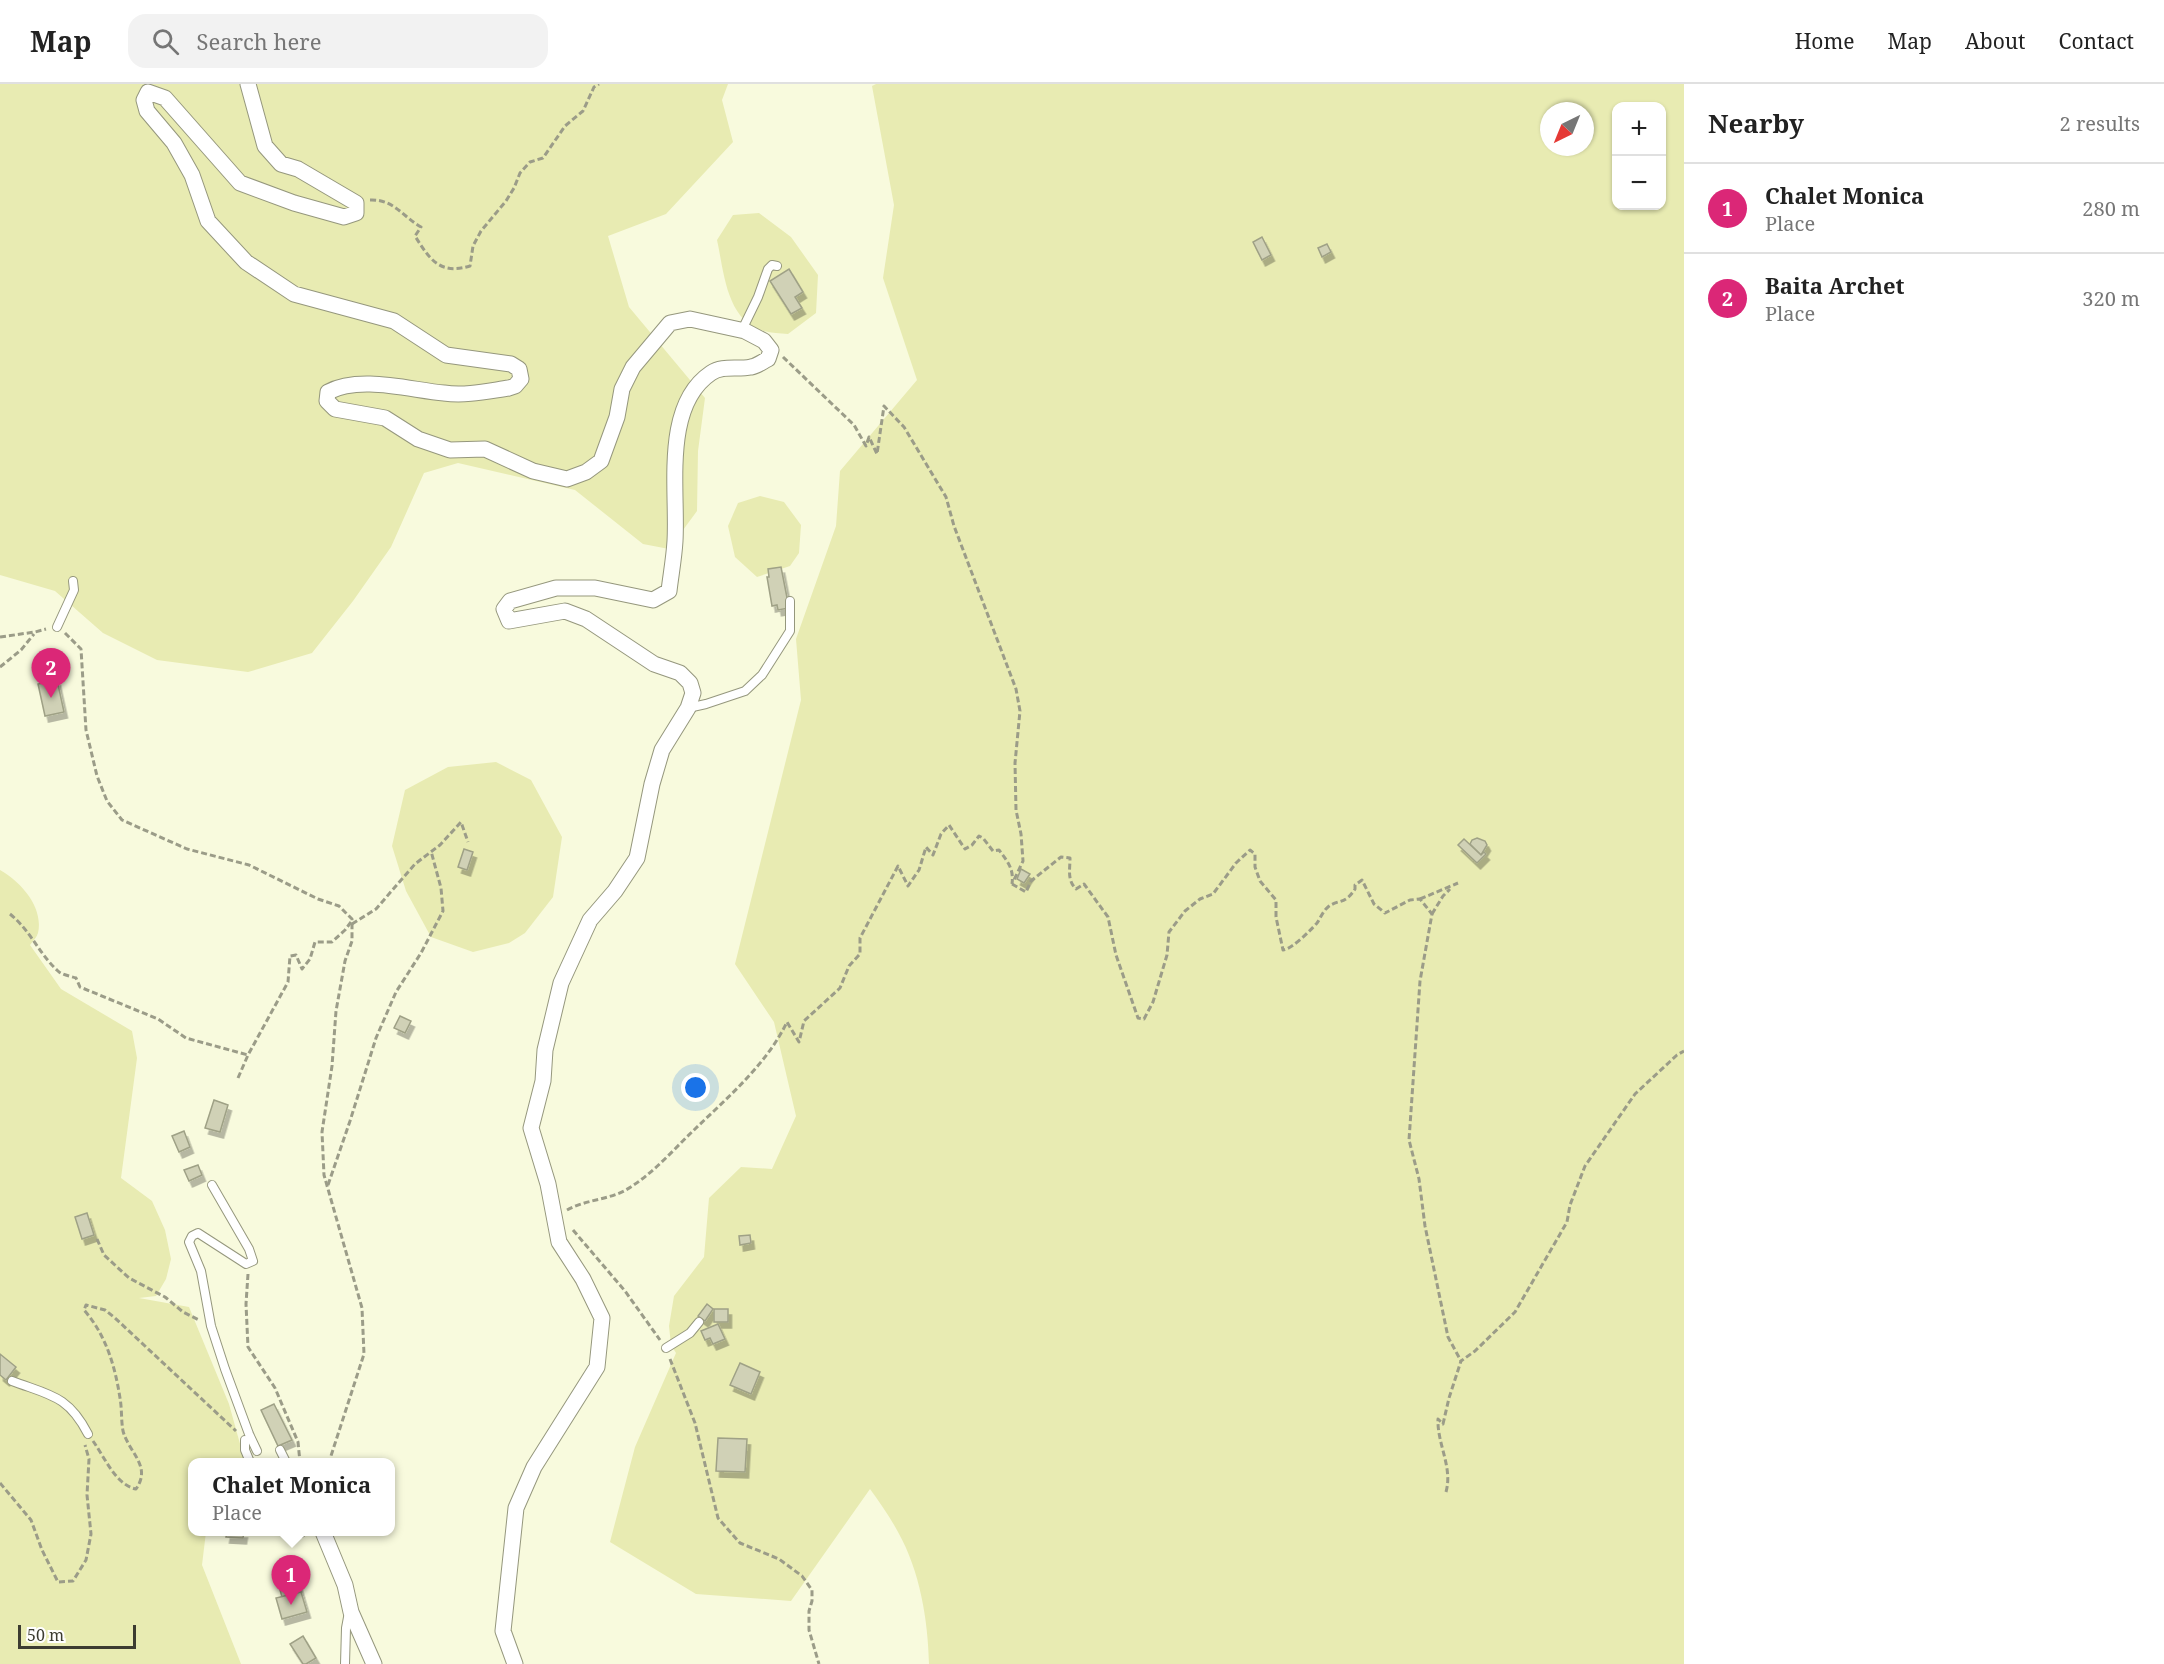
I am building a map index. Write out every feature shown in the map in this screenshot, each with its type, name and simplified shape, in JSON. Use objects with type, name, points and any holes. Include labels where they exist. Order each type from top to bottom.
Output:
[{"type":"street","points":[[248,84],[265,146],[281,164],[298,169],[356,202],[356,213],[344,218],[240,183],[165,98],[148,92],[144,100],[147,111],[174,143],[192,175],[208,222],[246,262],[294,294],[394,321],[446,356],[511,364],[519,369],[521,378],[515,386],[509,388],[468,394],[445,394],[395,385],[341,386],[328,392],[327,401],[335,409],[385,418],[418,439],[450,450],[485,449],[533,471],[567,479],[586,472],[602,461],[617,417],[622,389],[633,367],[670,323],[690,319],[742,330],[764,340],[771,350],[768,359],[752,367],[720,368],[714,371],[693,390],[682,412],[676,448],[675,541],[669,591],[653,600],[595,588],[556,588],[510,601],[504,609],[509,621],[565,610],[586,619],[654,664],[681,673],[690,683],[693,693],[688,708],[662,750],[652,784],[637,858],[615,891],[590,920],[561,983],[545,1050],[543,1081],[531,1128],[548,1184],[559,1242],[583,1279],[602,1318],[597,1367],[534,1467],[516,1508],[503,1630],[515,1664]]},
{"type":"street","points":[[325,1536],[345,1585],[350,1608],[374,1664]]},
{"type":"lane","points":[[742,330],[768,269],[772,265],[777,266]]},
{"type":"lane","points":[[57,627],[74,590],[73,581]]},
{"type":"lane","points":[[688,708],[745,690],[762,675],[790,631],[790,601]]},
{"type":"lane","points":[[212,1185],[249,1249],[253,1261],[246,1264],[198,1233],[192,1236],[189,1242],[201,1271],[211,1326],[249,1434],[257,1450]]},
{"type":"lane","points":[[666,1348],[690,1333],[699,1322]]},
{"type":"lane","points":[[12,1381],[53,1395],[81,1420],[88,1434]]},
{"type":"lane","points":[[242,1437],[248,1458]]},
{"type":"lane","points":[[280,1450],[284,1458]]},
{"type":"lane","points":[[345,1664],[346,1628],[350,1608]]},
{"type":"path","points":[[356,202],[373,200],[387,203],[400,210],[411,222],[421,227],[415,236],[426,253],[437,264],[456,270],[470,266],[473,246],[481,231],[506,201],[520,173],[530,162],[543,158],[565,126],[583,111],[594,87],[599,84]]},
{"type":"path","points":[[782,356],[854,425],[866,446],[869,437],[877,454],[884,406],[904,427],[946,497],[954,526],[1016,689],[1020,711],[1016,810],[1023,861],[1012,884]]},
{"type":"path","points":[[0,637],[57,627],[70,635],[81,649],[86,730],[97,776],[107,801],[122,820],[187,849],[249,865],[339,906],[352,919],[351,941],[336,1011],[332,1065],[322,1132],[324,1175],[362,1308],[364,1353],[330,1458]]},
{"type":"path","points":[[0,667],[21,650],[35,632]]},
{"type":"path","points":[[352,924],[376,909],[415,864],[440,845],[461,822],[468,842]]},
{"type":"path","points":[[564,1211],[577,1204],[624,1191],[663,1162],[757,1065],[781,1036],[788,1022],[800,1042],[804,1021],[840,988],[849,966],[860,954],[860,938],[898,866],[908,886],[919,870],[926,847],[933,855],[941,834],[949,825],[965,849],[972,845],[979,836],[993,851],[999,850],[1011,866],[1012,884]]},
{"type":"path","points":[[1012,884],[1026,892],[1031,881],[1060,857],[1070,858],[1069,878],[1073,886],[1076,889],[1084,884],[1108,917],[1116,955],[1138,1018],[1143,1019],[1153,1002],[1167,955],[1169,932],[1185,911],[1200,899],[1213,894],[1236,863],[1250,850],[1256,854],[1255,867],[1260,881],[1276,900],[1276,917],[1283,950],[1300,940],[1316,924],[1328,906],[1350,897],[1355,885],[1362,880],[1374,904],[1385,913],[1410,900],[1453,887]]},
{"type":"path","points":[[327,1187],[351,1121],[376,1038],[396,992],[421,953],[443,911],[441,888],[431,851]]},
{"type":"path","points":[[1458,883],[1443,896],[1432,914],[1419,981],[1409,1140],[1419,1179],[1425,1226],[1448,1337],[1461,1361]]},
{"type":"path","points":[[1419,899],[1432,914]]},
{"type":"path","points":[[10,914],[24,925],[59,973],[76,978],[80,987],[158,1019],[186,1038],[248,1055]]},
{"type":"path","points":[[238,1078],[288,982],[290,956],[296,955],[302,969],[310,959],[315,942],[332,942],[348,927],[352,919]]},
{"type":"path","points":[[1446,1492],[1449,1481],[1448,1469],[1438,1430],[1438,1419],[1443,1424],[1461,1361],[1475,1351],[1515,1312],[1567,1222],[1570,1205],[1585,1166],[1635,1094],[1684,1051]]},
{"type":"path","points":[[568,1221],[573,1231],[625,1291],[666,1348],[695,1423],[718,1518],[740,1543],[779,1558],[802,1576],[812,1590],[812,1601],[808,1611],[809,1630],[819,1664]]},
{"type":"path","points":[[97,1239],[104,1255],[129,1278],[165,1297],[183,1312],[211,1326]]},
{"type":"path","points":[[246,1288],[248,1347],[276,1388],[298,1442],[300,1458]]},
{"type":"path","points":[[0,1483],[31,1520],[42,1550],[58,1582],[73,1581],[86,1560],[91,1534],[87,1495],[89,1459],[82,1437],[88,1434],[121,1481],[128,1487],[136,1489],[142,1481],[143,1471],[124,1432],[120,1397],[108,1348],[84,1310],[86,1305],[105,1310],[115,1318],[242,1437]]},
{"type":"green space","points":[[0,84],[728,84],[722,100],[733,142],[666,214],[608,236],[629,307],[705,398],[698,451],[697,511],[669,549],[643,544],[575,490],[458,463],[424,473],[391,547],[353,601],[312,653],[248,672],[157,660],[103,633],[55,591],[0,575]]},
{"type":"green space","points":[[876,84],[1684,84],[1684,1664],[929,1664],[925,1613],[912,1563],[895,1526],[870,1489],[791,1601],[696,1594],[610,1542],[635,1447],[676,1353],[671,1345],[669,1326],[674,1296],[704,1257],[709,1198],[741,1167],[772,1169],[796,1116],[774,1022],[735,964],[801,700],[796,639],[836,526],[840,471],[917,380],[883,278],[894,205],[872,86]]},
{"type":"green space","points":[[759,213],[791,237],[818,275],[816,313],[788,334],[767,332],[751,325],[734,306],[725,280],[717,240],[733,215]]},
{"type":"green space","points":[[760,496],[784,502],[801,525],[799,553],[790,566],[757,577],[735,557],[728,526],[738,503]]},
{"type":"green space","points":[[496,762],[531,780],[562,837],[553,897],[525,933],[509,943],[473,952],[431,937],[406,891],[392,846],[405,790],[448,767]]},
{"type":"green space","points":[[0,870],[22,888],[34,905],[39,923],[38,933],[30,945],[61,989],[132,1031],[137,1058],[121,1178],[152,1201],[165,1230],[171,1259],[166,1279],[156,1296],[139,1298],[189,1307],[229,1404],[244,1458],[188,1458],[188,1536],[206,1536],[202,1565],[241,1664],[0,1664]]},
{"type":"building","points":[[1262,237],[1271,255],[1262,260],[1253,242]]},
{"type":"building","points":[[1327,244],[1331,252],[1322,257],[1318,248]]},
{"type":"building","points":[[789,269],[803,292],[795,297],[802,308],[791,314],[770,281]]},
{"type":"building","points":[[781,567],[789,608],[778,610],[777,605],[772,606],[767,577],[769,577],[768,569]]},
{"type":"building","points":[[57,680],[64,712],[45,716],[38,684]]},
{"type":"building","points":[[1477,838],[1485,841],[1487,845],[1481,855],[1470,844]]},
{"type":"building","points":[[1464,839],[1481,855],[1484,852],[1486,854],[1477,863],[1458,845]]},
{"type":"building","points":[[464,849],[473,852],[467,870],[458,867]]},
{"type":"building","points":[[1021,869],[1030,874],[1024,883],[1017,879]]},
{"type":"building","points":[[400,1016],[411,1021],[405,1033],[394,1028]]},
{"type":"building","points":[[214,1100],[228,1105],[220,1132],[205,1128]]},
{"type":"building","points":[[184,1131],[190,1147],[179,1152],[172,1136]]},
{"type":"building","points":[[198,1165],[202,1175],[189,1181],[184,1170]]},
{"type":"building","points":[[87,1213],[94,1235],[82,1239],[75,1217]]},
{"type":"building","points":[[750,1235],[751,1243],[740,1245],[739,1236]]},
{"type":"building","points":[[707,1304],[713,1309],[705,1321],[698,1316]]},
{"type":"building","points":[[714,1309],[728,1309],[728,1322],[714,1322]]},
{"type":"building","points":[[718,1324],[725,1339],[713,1344],[710,1338],[705,1340],[701,1331]]},
{"type":"building","points":[[0,1354],[16,1367],[6,1380],[0,1375]]},
{"type":"building","points":[[740,1363],[760,1372],[751,1394],[730,1385]]},
{"type":"building","points":[[274,1404],[292,1440],[278,1446],[261,1410]]},
{"type":"building","points":[[718,1438],[747,1439],[745,1472],[716,1471]]},
{"type":"building","points":[[226,1536],[243,1536],[243,1538]]},
{"type":"building","points":[[297,1578],[301,1592],[282,1597],[278,1583]]},
{"type":"building","points":[[301,1592],[307,1612],[282,1619],[276,1598]]},
{"type":"building","points":[[303,1636],[316,1658],[306,1664],[303,1664],[290,1644]]},
{"type":"place","name":"Baita Archet","points":[[51,698]]},
{"type":"place","name":"Chalet Monica","points":[[291,1605]]}]
